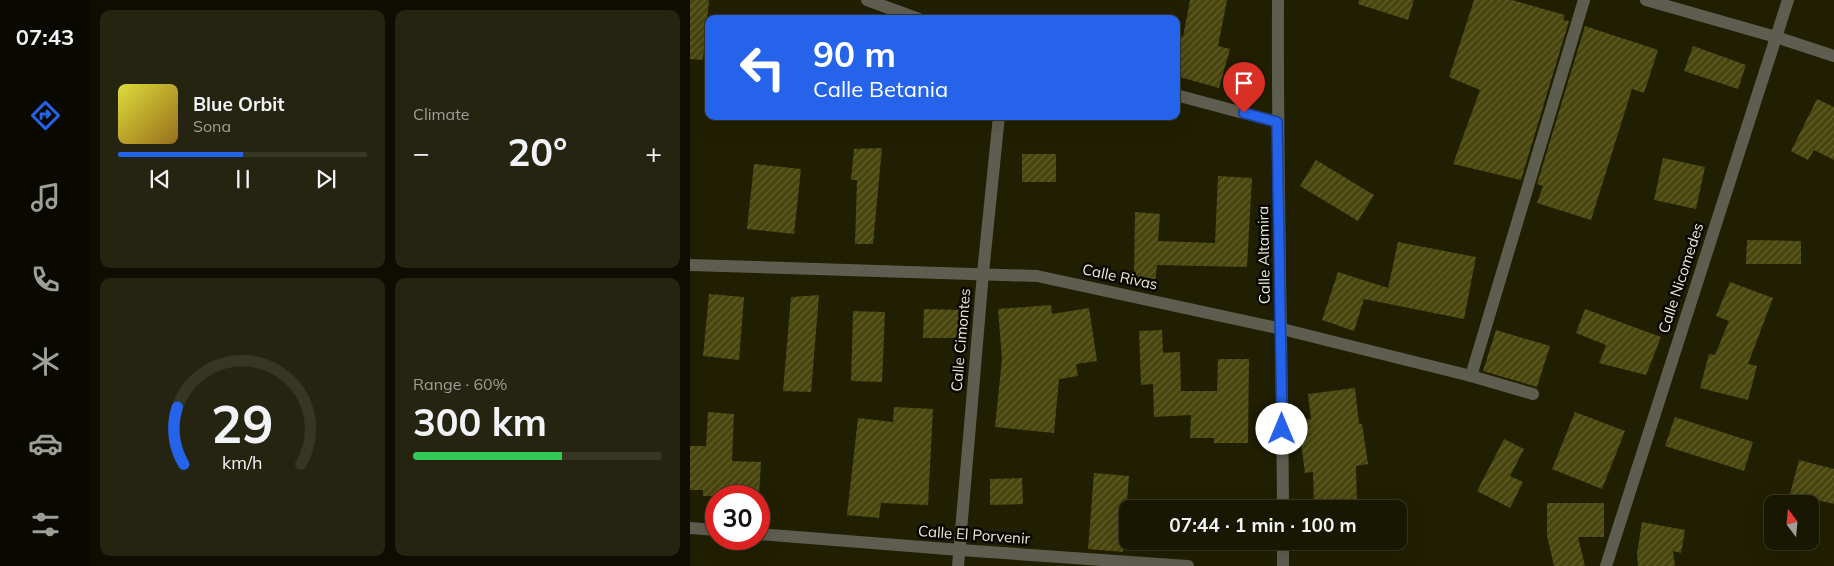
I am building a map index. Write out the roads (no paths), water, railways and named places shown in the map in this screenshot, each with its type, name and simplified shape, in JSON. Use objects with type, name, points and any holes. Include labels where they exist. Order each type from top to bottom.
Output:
[{"type":"street","points":[[867,0],[908,15]]},
{"type":"street","name":"Calle Altamira","points":[[1278,0],[1277,122],[1282,329],[1283,500]]},
{"type":"street","points":[[1471,376],[1584,0]]},
{"type":"street","points":[[1646,0],[1776,36],[1834,56]]},
{"type":"street","name":"Calle Nicomedes","points":[[1606,566],[1788,0]]},
{"type":"street","points":[[1180,96],[1277,122]]},
{"type":"street","name":"Calle Cimontes","points":[[958,566],[982,273],[999,120]]},
{"type":"street","name":"Calle Rivas","points":[[690,265],[1037,276],[1282,329],[1471,376],[1533,394]]},
{"type":"street","points":[[690,528],[705,529]]},
{"type":"street","name":"Calle El Porvenir","points":[[770,535],[1188,566]]},
{"type":"street","points":[[1283,550],[1284,566]]}]
